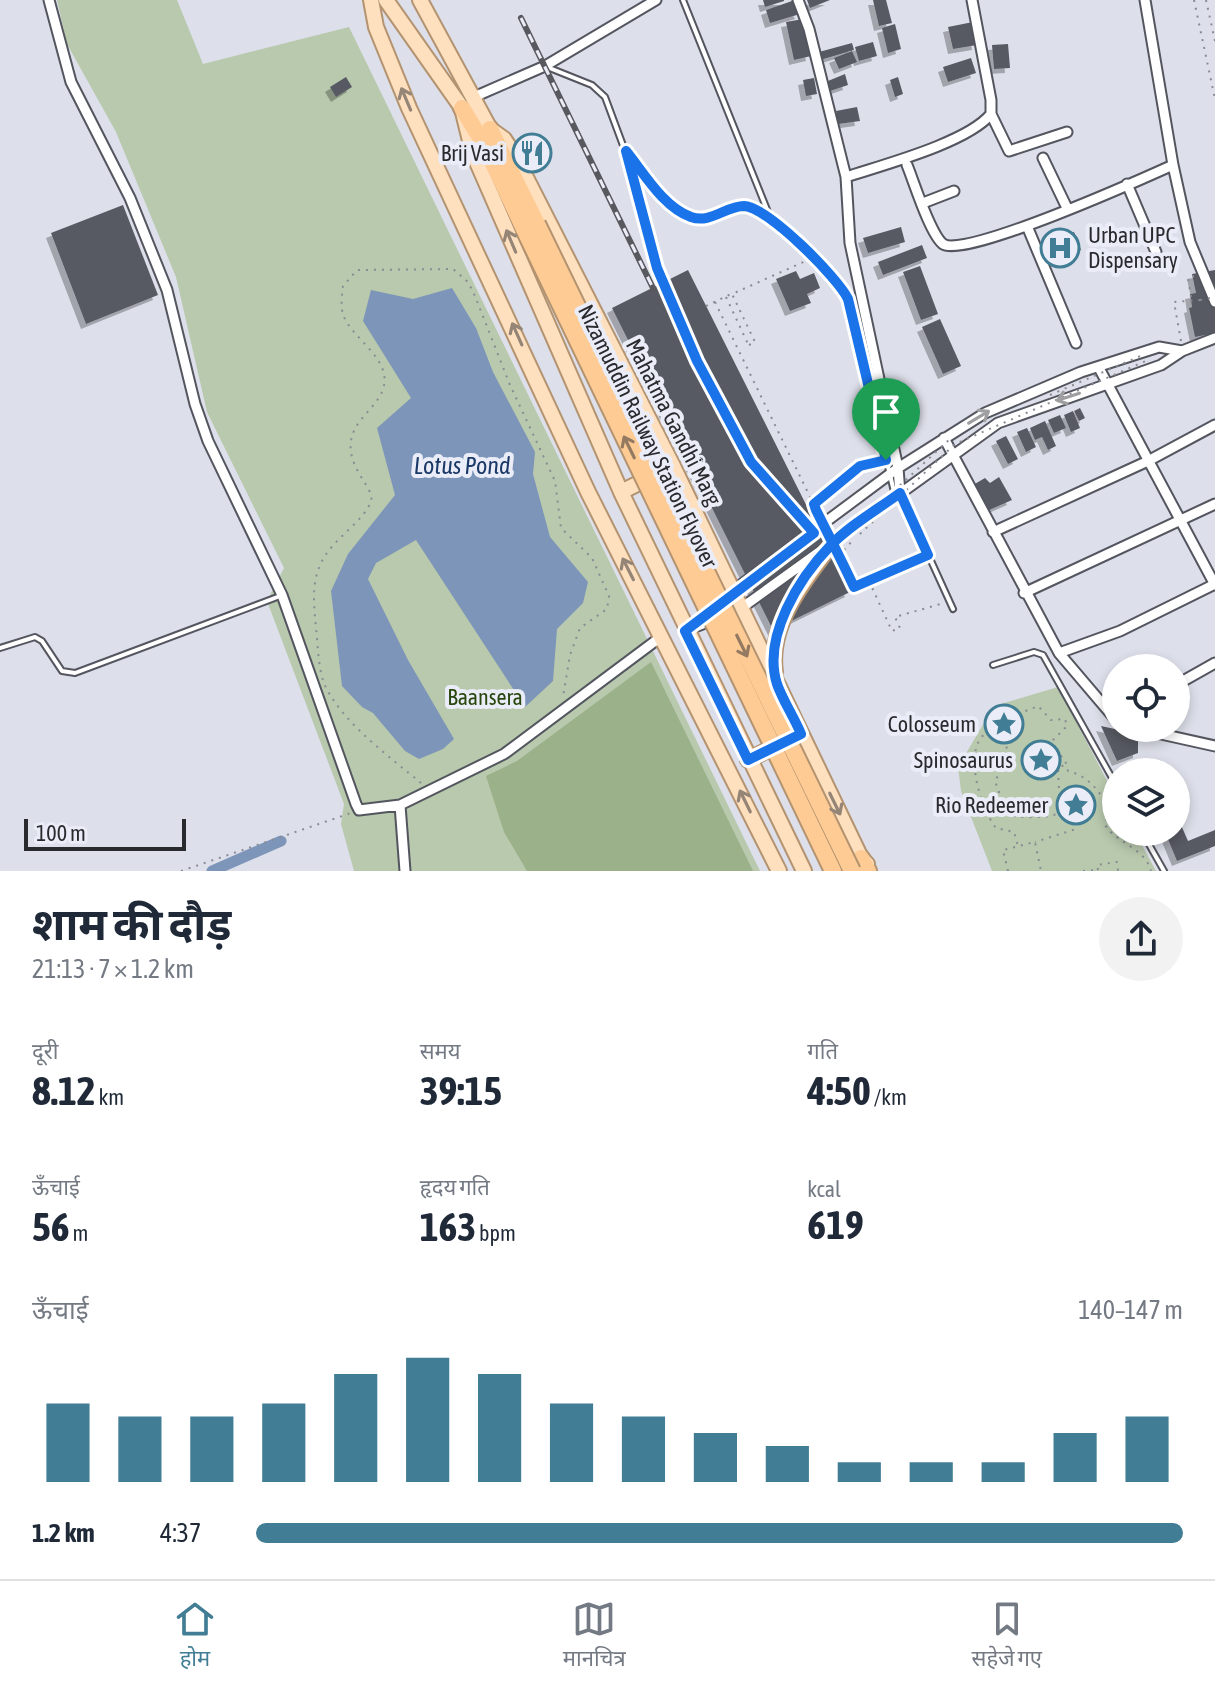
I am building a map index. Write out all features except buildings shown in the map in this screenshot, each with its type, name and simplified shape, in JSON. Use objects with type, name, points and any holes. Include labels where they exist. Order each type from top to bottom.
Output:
[{"type":"highway","name":"Nizamuddin Railway Station Flyover","points":[[468,103],[485,146],[530,226],[860,867]]},
{"type":"highway","name":"Nizamuddin Railway Station Flyover","points":[[490,129],[530,226],[833,871]]},
{"type":"main road","points":[[371,0],[376,27],[409,108],[588,492],[779,871]]},
{"type":"main road","name":"Mahatma Gandhi Marg","points":[[386,0],[468,103],[490,129],[504,139],[515,156],[673,466],[801,734],[860,867],[875,871]]},
{"type":"main road","name":"Mahatma Gandhi Marg","points":[[420,0],[468,103],[473,153],[621,492],[685,631],[804,871]]},
{"type":"main road","points":[[621,492],[673,466]]},
{"type":"main road","points":[[777,684],[775,644],[784,619],[805,579],[835,550]]},
{"type":"main road","points":[[748,760],[801,734]]},
{"type":"street","points":[[49,0],[71,82],[130,198],[167,290],[208,441],[282,595],[359,810],[400,805],[504,754],[662,636]]},
{"type":"street","points":[[468,103],[545,66],[656,0]]},
{"type":"street","points":[[798,0],[809,29],[846,177],[850,243],[897,495]]},
{"type":"street","points":[[972,0],[991,114],[1009,151],[1067,132]]},
{"type":"street","points":[[1145,0],[1173,165],[1190,242],[1215,299]]},
{"type":"street","points":[[846,177],[910,156],[973,129],[991,114]]},
{"type":"street","points":[[1043,158],[1067,208]]},
{"type":"street","points":[[907,165],[944,245],[964,247],[1027,226],[1173,165]]},
{"type":"street","points":[[1127,184],[1156,252]]},
{"type":"street","points":[[923,203],[954,191]]},
{"type":"street","points":[[1027,226],[1076,343]]},
{"type":"street","points":[[685,631],[741,608],[835,550],[897,495],[951,455],[1016,414],[1168,362],[1182,351],[1215,338]]},
{"type":"street","points":[[685,631],[733,591],[893,471],[1005,402],[1159,347],[1182,351]]},
{"type":"street","points":[[1059,653],[1120,631],[1215,585],[1179,523],[1110,384],[1099,368]]},
{"type":"street","points":[[993,532],[1148,461],[1215,425]]},
{"type":"street","points":[[947,438],[951,455],[1059,653],[1102,704]]},
{"type":"street","points":[[1024,593],[1215,504]]},
{"type":"street","points":[[1190,677],[1215,663]]},
{"type":"street","points":[[1190,740],[1215,746]]},
{"type":"street","points":[[400,805],[405,871]]},
{"type":"lane","points":[[683,0],[770,217]]},
{"type":"lane","points":[[545,66],[592,85],[605,97],[626,151],[657,268],[697,361],[751,462],[814,533]]},
{"type":"lane","points":[[626,151],[666,200],[692,218],[713,216],[741,206],[770,217],[839,284],[848,299],[886,460],[893,471]]},
{"type":"lane","points":[[897,495],[953,609]]},
{"type":"lane","points":[[0,648],[35,637],[42,641],[62,671],[75,673],[282,595]]},
{"type":"lane","points":[[993,665],[1034,652],[1043,655],[1102,760]]},
{"type":"lane","points":[[1150,846],[1164,871]]},
{"type":"path","points":[[1194,0],[1215,99]]},
{"type":"path","points":[[1206,0],[1215,41]]},
{"type":"path","points":[[706,306],[812,258]]},
{"type":"path","points":[[428,789],[384,754],[335,700],[324,682],[320,658],[314,581],[331,545],[364,513],[372,500],[370,489],[350,460],[351,438],[383,389],[383,373],[377,360],[344,316],[343,286],[357,270],[453,269],[468,282],[475,296],[510,385],[555,481],[561,528],[592,558],[609,596],[607,609],[580,628],[570,655],[563,700],[570,705]]},
{"type":"path","points":[[1191,298],[1188,278],[1206,274]]},
{"type":"path","points":[[726,297],[749,345],[755,342],[732,294]]},
{"type":"path","points":[[1180,328],[1174,302],[1191,298],[1215,299]]},
{"type":"path","points":[[715,302],[854,587],[928,555]]},
{"type":"path","points":[[1050,395],[1145,354]]},
{"type":"path","points":[[835,550],[860,534],[955,444],[1148,360]]},
{"type":"path","points":[[853,529],[947,438]]},
{"type":"path","points":[[814,504],[860,466],[886,460]]},
{"type":"path","points":[[816,510],[822,505]]},
{"type":"path","points":[[869,581],[892,631],[900,628],[895,617],[950,602]]},
{"type":"path","points":[[991,730],[990,722],[1001,709],[1017,715],[1038,706],[1051,720],[1065,719],[1067,726],[1049,744],[1068,771],[1082,775],[1096,786],[1112,812],[1104,823],[1107,830],[1135,849],[1149,863],[1151,871]]},
{"type":"path","points":[[1007,738],[1015,733],[1019,724],[1017,715]]},
{"type":"path","points":[[991,730],[1007,738]]},
{"type":"path","points":[[991,730],[982,734],[976,744],[979,799],[996,828],[1014,832],[1018,846]]},
{"type":"path","points":[[1007,738],[1006,761],[995,781],[1003,811],[1012,816],[1065,811],[1073,830],[1003,850],[1008,871]]},
{"type":"path","points":[[1060,813],[1058,768],[1066,764]]},
{"type":"path","points":[[181,871],[359,810]]},
{"type":"path","points":[[1035,842],[1041,871]]},
{"type":"path","points":[[1083,871],[1098,870],[1097,865],[1117,862],[1118,871]]},
{"type":"green space","name":"Baansera","points":[[57,0],[177,0],[203,64],[349,27],[760,871],[354,871],[341,824],[344,804],[267,601],[284,568],[207,412],[176,277],[116,132],[67,44]]},
{"type":"green space","points":[[651,662],[753,871],[527,871],[504,832],[486,776],[517,761]]},
{"type":"green space","points":[[1058,687],[1102,771],[1102,846],[1143,846],[1156,871],[992,871],[961,791],[958,767],[994,706]]},
{"type":"water","name":"Lotus Pond","points":[[452,288],[476,328],[493,372],[535,452],[533,474],[550,537],[588,582],[583,603],[557,629],[553,681],[525,707],[416,540],[376,563],[368,579],[408,660],[454,739],[443,749],[419,759],[405,751],[373,713],[362,707],[342,686],[331,591],[348,554],[395,495],[377,428],[411,398],[363,321],[371,290],[413,299]]},
{"type":"waterway","points":[[212,871],[281,841]]},
{"type":"railway","points":[[521,18],[653,288]]},
{"type":"place","name":"Brij Vasi","points":[[532,153]]},
{"type":"place","name":"Urban UPC Dispensary","points":[[1060,248]]},
{"type":"place","name":"Colosseum","points":[[1004,724]]},
{"type":"place","name":"Spinosaurus","points":[[1041,760]]},
{"type":"place","name":"Rio Redeemer","points":[[1076,805]]},
{"type":"route","points":[[886,460],[848,299],[839,284],[770,217],[750,207],[741,206],[702,219],[692,218],[678,210],[626,151],[657,268],[697,361],[751,462],[814,533],[733,591],[685,631],[748,760],[801,734],[777,684],[773,661],[775,644],[805,579],[831,545],[857,525],[900,493],[928,555],[854,587],[835,547],[816,510],[814,504],[860,466],[886,460]]}]
